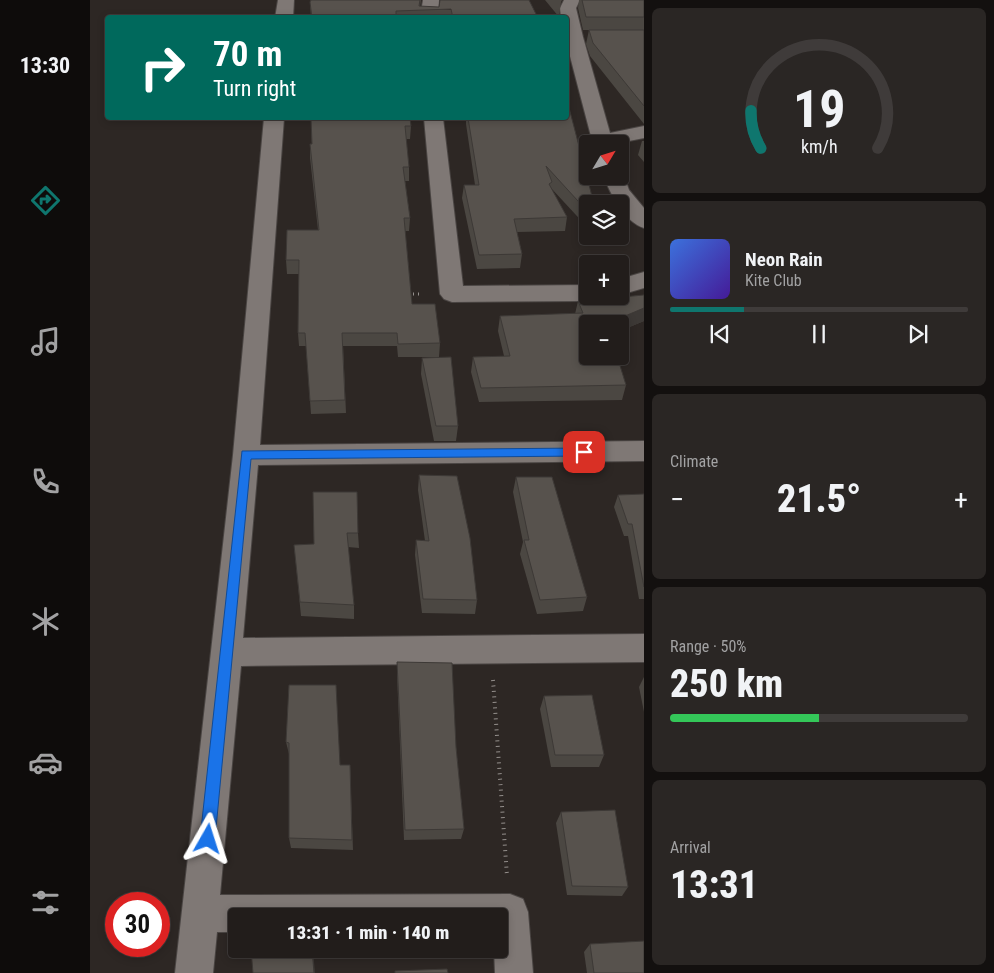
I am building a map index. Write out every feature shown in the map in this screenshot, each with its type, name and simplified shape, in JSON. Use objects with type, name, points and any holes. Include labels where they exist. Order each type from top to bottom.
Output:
[{"type":"street","points":[[284,15],[286,0]]},
{"type":"street","points":[[429,15],[431,0]]},
{"type":"street","points":[[568,15],[568,8],[572,0]]},
{"type":"street","points":[[569,22],[570,37],[600,135]]},
{"type":"street","points":[[570,37],[594,37]]},
{"type":"street","points":[[194,973],[246,454],[274,120]]},
{"type":"street","points":[[433,120],[452,294],[579,293]]},
{"type":"street","points":[[629,136],[644,132]]},
{"type":"street","points":[[617,185],[619,192],[644,221]]},
{"type":"street","points":[[629,284],[644,280]]},
{"type":"street","points":[[246,454],[644,451]]},
{"type":"street","points":[[226,652],[644,648]]},
{"type":"street","points":[[200,914],[510,912],[514,973]]},
{"type":"path","points":[[404,294],[452,294]]},
{"type":"path","points":[[490,650],[510,912]]},
{"type":"building","points":[[311,0],[420,0],[419,6],[439,7],[440,0],[529,0],[536,15],[452,15],[451,9],[396,11],[396,15],[312,15]]},
{"type":"building","points":[[582,0],[644,0],[644,17],[586,17]]},
{"type":"building","points":[[589,30],[644,30],[644,106],[593,43]]},
{"type":"building","points":[[569,108],[579,146],[579,185],[589,185],[592,195],[579,195],[579,202],[546,166],[552,182],[549,184],[567,217],[514,219],[522,254],[479,255],[464,185],[479,185],[468,120],[569,120]]},
{"type":"building","points":[[311,120],[410,120],[411,126],[405,126],[409,167],[403,167],[410,218],[404,218],[412,304],[435,304],[440,343],[398,344],[397,333],[342,333],[345,400],[310,401],[305,333],[298,333],[299,260],[286,260],[287,230],[319,230],[310,144],[312,144]]},
{"type":"building","points":[[644,295],[644,308],[627,315],[579,315],[579,365],[620,365],[626,385],[481,388],[473,357],[510,356],[500,316],[583,313],[580,305],[629,305],[629,296]]},
{"type":"building","points":[[451,357],[458,426],[436,426],[422,358]]},
{"type":"building","points":[[419,475],[457,476],[470,538],[477,600],[423,599],[416,540],[429,541]]},
{"type":"building","points":[[516,477],[552,477],[587,597],[540,600],[524,540],[529,540]]},
{"type":"building","points":[[313,492],[357,492],[358,533],[347,533],[354,605],[300,602],[294,545],[314,544]]},
{"type":"building","points":[[644,494],[644,587],[632,524],[628,524],[618,495]]},
{"type":"building","points":[[397,662],[452,663],[456,747],[464,829],[405,830]]},
{"type":"building","points":[[289,685],[336,685],[340,765],[350,765],[352,840],[289,838],[289,743],[286,742]]},
{"type":"building","points":[[592,695],[604,755],[555,755],[544,696]]},
{"type":"building","points":[[615,810],[628,887],[572,886],[561,812]]},
{"type":"building","points":[[644,941],[644,973],[594,973],[590,944]]},
{"type":"building","points":[[252,958],[313,958],[314,973],[253,973]]},
{"type":"building","points":[[447,969],[448,973],[395,973],[395,971]]},
{"type":"route","points":[[208,839],[246,454],[584,452]]}]
